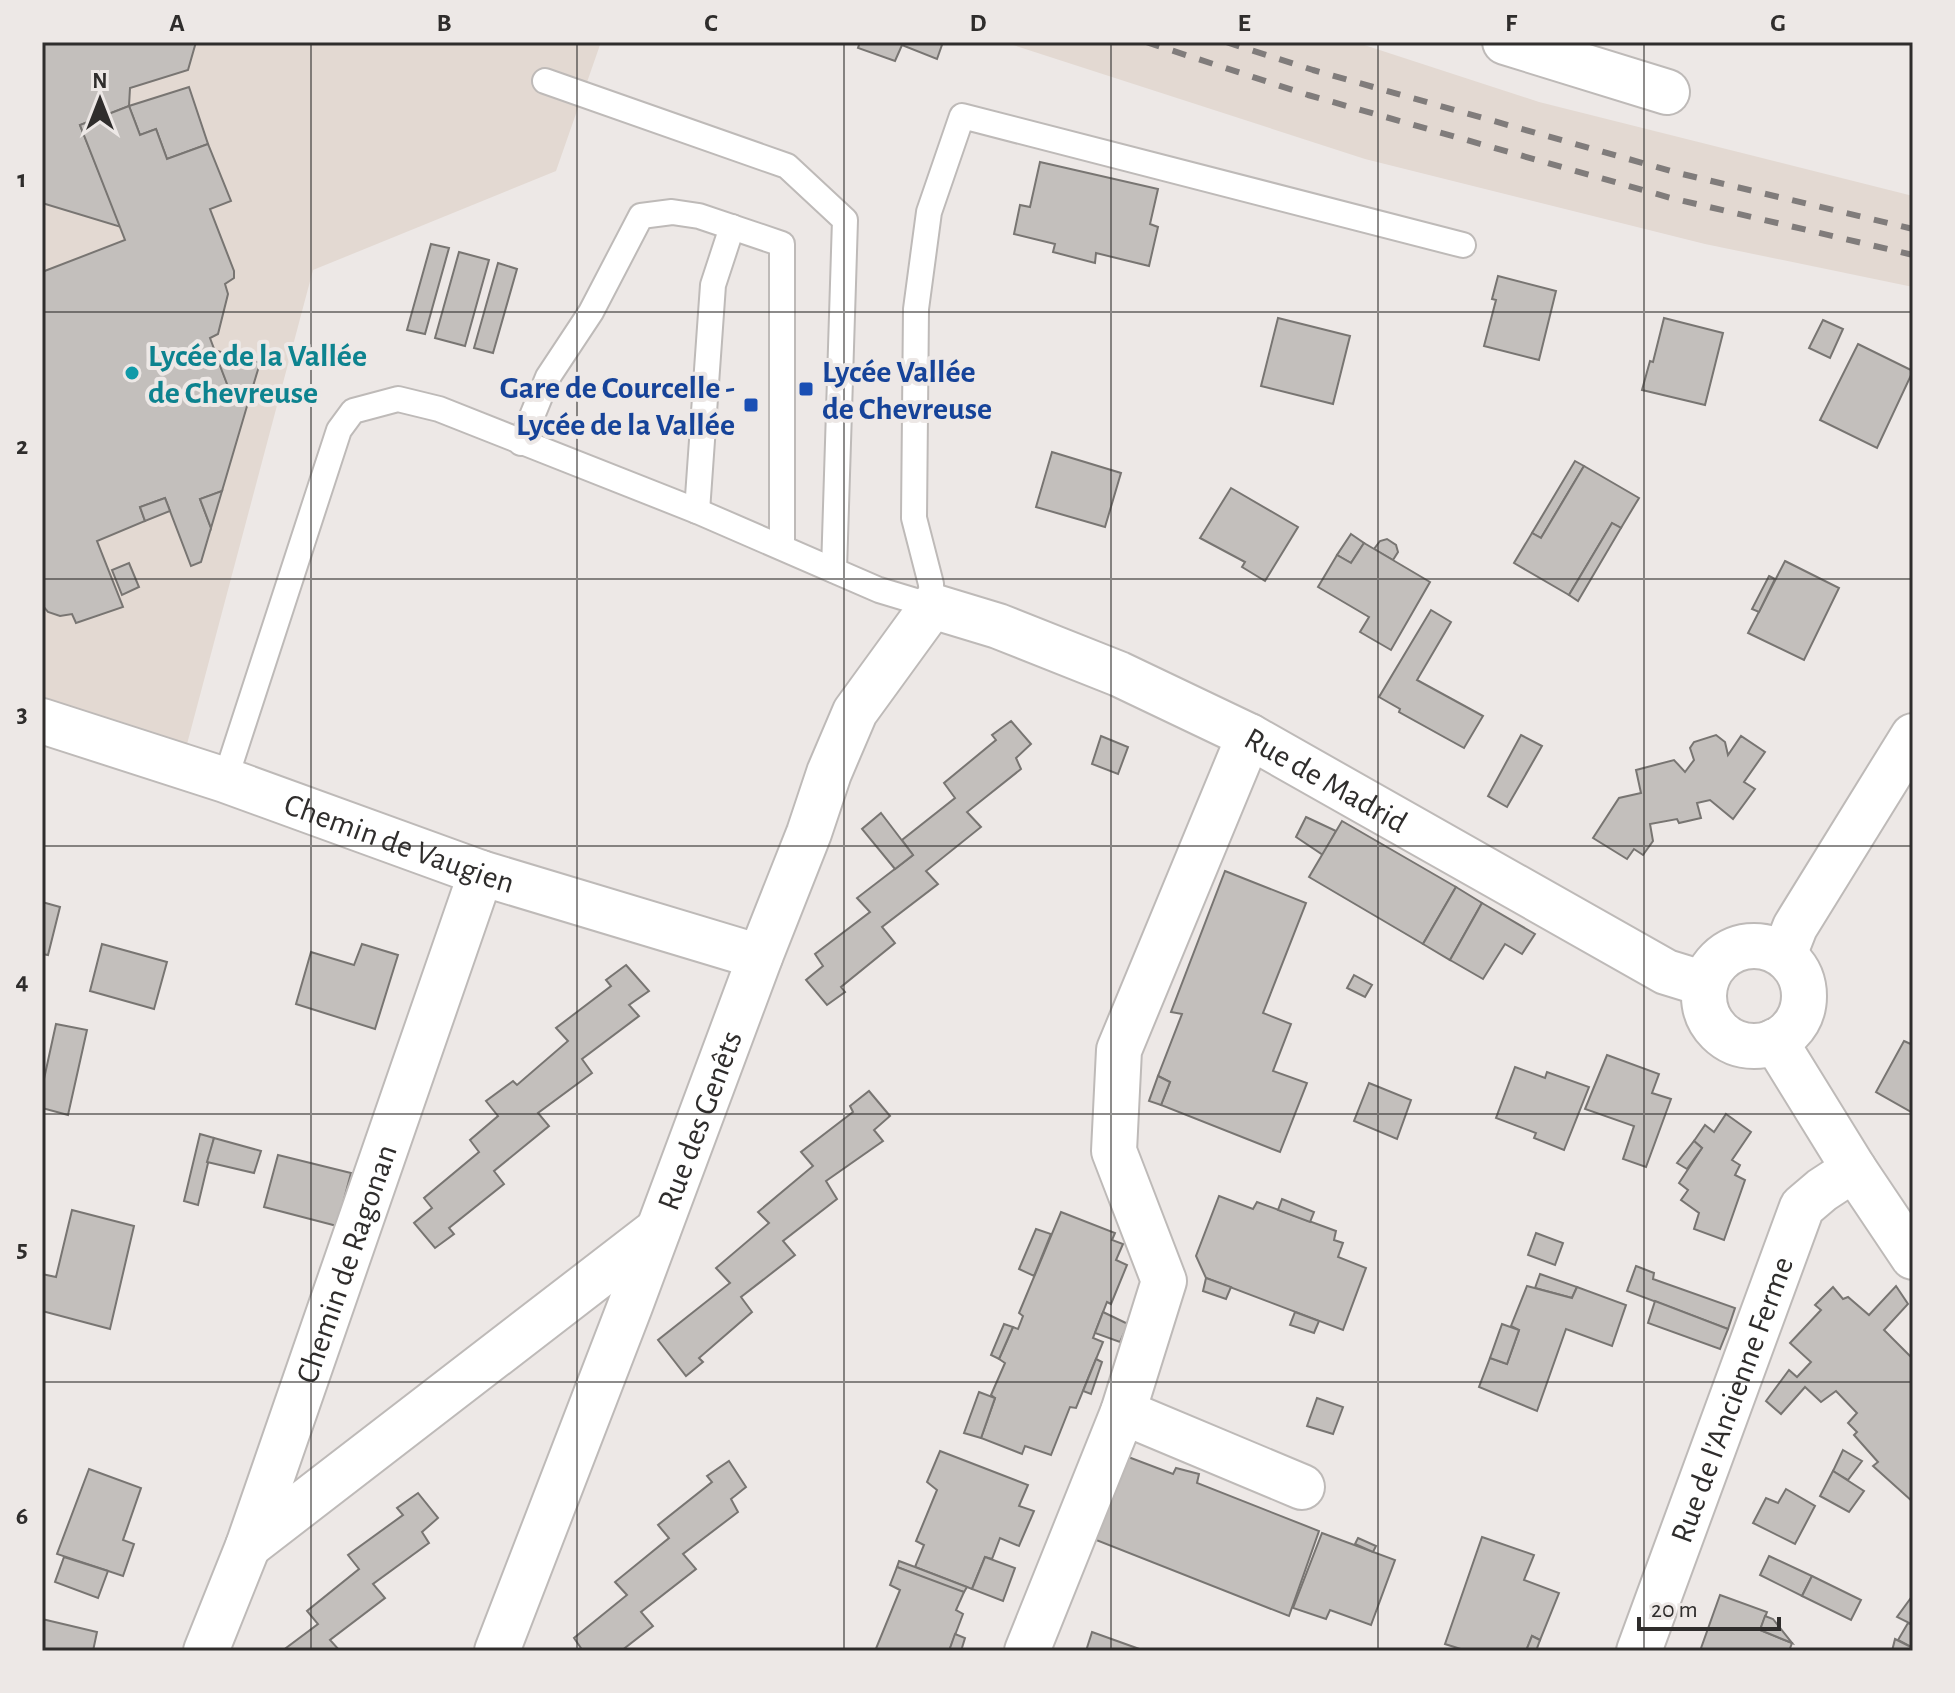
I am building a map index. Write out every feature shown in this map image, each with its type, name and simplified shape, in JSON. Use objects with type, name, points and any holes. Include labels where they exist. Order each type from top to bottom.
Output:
[{"type":"street","points":[[1505,42],[1667,92]]},
{"type":"street","name":"Rue de Madrid","points":[[932,606],[998,626],[1119,674],[1249,736],[1666,972],[1705,984]]},
{"type":"street","name":"Rue des Genêts","points":[[497,1651],[809,833],[829,773],[855,712],[932,606]]},
{"type":"street","name":"Chemin de Vaugien","points":[[42,721],[225,780],[481,873],[760,957]]},
{"type":"street","points":[[1027,1651],[1123,1412],[1164,1281],[1114,1151],[1119,1050],[1249,736]]},
{"type":"street","points":[[1784,955],[1795,927],[1913,736]]},
{"type":"street","name":"Chemin de Ragonan","points":[[206,1651],[248,1546],[481,873]]},
{"type":"street","points":[[1753,945],[1784,955],[1800,976],[1804,991],[1803,1006],[1788,1033],[1760,1046],[1743,1044],[1722,1034],[1707,1016],[1704,1000],[1705,984],[1722,956],[1737,948],[1753,945]]},
{"type":"street","points":[[1775,1041],[1854,1169],[1912,1252]]},
{"type":"street","name":"Rue de l'Ancienne Ferme","points":[[1639,1651],[1802,1207],[1854,1169]]},
{"type":"street","points":[[248,1546],[658,1230]]},
{"type":"street","points":[[1123,1412],[1302,1487]]},
{"type":"lane","points":[[545,81],[787,166],[845,220],[834,570]]},
{"type":"lane","points":[[225,780],[339,430],[353,411],[398,399],[439,409],[697,511],[879,590],[932,606],[931,584],[914,518],[916,309],[929,212],[962,116],[1463,245]]},
{"type":"lane","points":[[521,443],[548,377],[591,312],[641,216],[672,212],[699,216],[782,244],[782,547]]},
{"type":"lane","points":[[697,511],[713,285],[732,227]]},
{"type":"shaded area","points":[[42,42],[601,42],[556,171],[313,270],[178,778],[42,733]]},
{"type":"shaded area","points":[[1004,42],[1355,42],[1539,102],[1913,196],[1913,287],[1705,244],[1365,159]]},
{"type":"building","points":[[42,42],[196,42],[188,70],[130,88],[129,106],[80,125],[121,227],[42,203]]},
{"type":"building","points":[[860,42],[943,42],[937,59],[902,45],[895,61],[858,48]]},
{"type":"building","points":[[189,87],[208,144],[167,159],[156,129],[140,135],[129,106]]},
{"type":"building","name":"Lycée de la Vallée de Chevreuse","points":[[129,106],[140,135],[156,129],[167,159],[208,144],[231,201],[210,209],[234,271],[234,278],[225,284],[228,294],[218,334],[210,338],[234,402],[250,396],[222,491],[200,499],[211,528],[201,562],[191,566],[165,498],[140,507],[145,521],[97,541],[123,607],[76,623],[72,614],[60,616],[48,612],[42,605],[42,272],[125,240],[80,125]]},
{"type":"building","points":[[1040,162],[1158,189],[1150,224],[1158,227],[1149,266],[1096,253],[1095,263],[1053,252],[1055,244],[1014,234],[1020,205],[1030,207]]},
{"type":"building","points":[[431,244],[449,248],[425,334],[407,330]]},
{"type":"building","points":[[459,252],[489,260],[465,346],[435,338]]},
{"type":"building","points":[[498,263],[517,269],[493,353],[474,348]]},
{"type":"building","points":[[1498,276],[1556,291],[1539,360],[1484,346],[1496,300],[1492,299]]},
{"type":"building","points":[[1278,318],[1350,336],[1333,404],[1261,386]]},
{"type":"building","points":[[1664,318],[1723,333],[1705,405],[1642,390]]},
{"type":"building","points":[[1823,320],[1843,329],[1830,358],[1809,348]]},
{"type":"building","points":[[1858,344],[1913,371],[1877,448],[1820,420]]},
{"type":"building","points":[[214,350],[260,363],[250,396],[234,402]]},
{"type":"building","points":[[1052,452],[1121,473],[1105,527],[1036,507]]},
{"type":"building","points":[[1575,461],[1584,466],[1541,538],[1532,533]]},
{"type":"building","points":[[1584,466],[1639,498],[1621,528],[1612,523],[1569,595],[1514,563],[1532,533],[1541,538]]},
{"type":"building","points":[[1231,488],[1298,527],[1265,581],[1242,567],[1245,562],[1200,538]]},
{"type":"building","points":[[222,491],[211,528],[200,499]]},
{"type":"building","points":[[165,498],[170,511],[145,521],[140,507]]},
{"type":"building","points":[[1612,523],[1621,528],[1578,601],[1569,595]]},
{"type":"building","points":[[1351,534],[1364,543],[1351,563],[1337,555]]},
{"type":"building","points":[[1387,539],[1396,545],[1398,552],[1393,560],[1374,549],[1380,541]]},
{"type":"building","points":[[1364,543],[1430,582],[1391,650],[1360,632],[1369,617],[1318,587],[1337,555],[1351,563]]},
{"type":"building","points":[[1785,561],[1839,588],[1804,660],[1748,633]]},
{"type":"building","points":[[129,563],[139,587],[122,595],[112,570]]},
{"type":"building","points":[[1769,576],[1775,579],[1759,612],[1752,609]]},
{"type":"building","points":[[1431,610],[1451,622],[1417,680],[1483,716],[1464,748],[1399,712],[1400,709],[1379,697]]},
{"type":"building","points":[[1011,721],[1031,744],[1016,758],[1021,769],[967,812],[981,827],[926,871],[938,884],[882,927],[895,943],[841,987],[845,992],[827,1005],[806,980],[823,966],[815,954],[870,912],[857,898],[913,855],[902,840],[955,798],[944,783],[996,740],[992,735]]},
{"type":"building","points":[[1521,735],[1542,746],[1507,807],[1488,796]]},
{"type":"building","points":[[1716,735],[1725,742],[1728,755],[1741,736],[1765,752],[1744,782],[1755,789],[1733,819],[1710,800],[1697,803],[1701,818],[1650,824],[1653,841],[1643,855],[1634,849],[1627,859],[1593,838],[1619,798],[1641,793],[1636,770],[1674,760],[1685,772],[1694,760],[1690,748],[1694,742]]},
{"type":"building","points":[[1101,736],[1128,747],[1118,774],[1092,764]]},
{"type":"building","points":[[881,813],[913,855],[895,869],[862,829]]},
{"type":"building","points":[[1306,817],[1336,831],[1323,855],[1296,837]]},
{"type":"building","points":[[1342,821],[1456,887],[1423,944],[1309,877]]},
{"type":"building","points":[[1225,871],[1306,903],[1263,1013],[1291,1024],[1273,1071],[1307,1083],[1280,1152],[1161,1105],[1170,1082],[1158,1076],[1182,1014],[1171,1012]]},
{"type":"building","points":[[1456,887],[1482,903],[1450,960],[1423,944]]},
{"type":"building","points":[[42,902],[60,907],[48,955],[42,954]]},
{"type":"building","points":[[1482,903],[1535,934],[1522,954],[1505,944],[1483,979],[1450,960]]},
{"type":"building","points":[[102,944],[167,962],[154,1009],[90,991]]},
{"type":"building","points":[[362,944],[398,955],[375,1029],[296,1004],[311,952],[354,965]]},
{"type":"building","points":[[626,965],[649,991],[629,1005],[639,1016],[582,1059],[592,1073],[538,1113],[549,1126],[494,1171],[504,1184],[449,1228],[454,1234],[435,1248],[414,1223],[432,1208],[424,1198],[479,1152],[470,1140],[498,1116],[486,1101],[513,1081],[517,1085],[568,1041],[556,1028],[611,986],[606,980]]},
{"type":"building","points":[[1354,975],[1372,985],[1365,997],[1347,988]]},
{"type":"building","points":[[56,1024],[87,1030],[68,1115],[42,1108],[42,1088]]},
{"type":"building","points":[[1904,1041],[1913,1045],[1913,1113],[1876,1092]]},
{"type":"building","points":[[1607,1055],[1659,1074],[1652,1093],[1671,1099],[1646,1167],[1623,1159],[1634,1126],[1585,1109]]},
{"type":"building","points":[[1515,1067],[1545,1078],[1547,1072],[1589,1087],[1564,1150],[1534,1138],[1536,1133],[1496,1118]]},
{"type":"building","points":[[1158,1076],[1170,1082],[1161,1105],[1149,1101]]},
{"type":"building","points":[[1369,1083],[1411,1100],[1397,1139],[1354,1121]]},
{"type":"building","points":[[869,1091],[890,1116],[874,1130],[883,1141],[826,1181],[837,1199],[783,1241],[795,1255],[741,1297],[752,1312],[699,1358],[703,1362],[686,1376],[658,1340],[730,1283],[716,1268],[769,1223],[758,1212],[813,1166],[801,1152],[853,1112],[850,1106]]},
{"type":"building","points":[[1726,1114],[1751,1132],[1732,1160],[1740,1165],[1735,1175],[1745,1180],[1724,1240],[1694,1229],[1699,1213],[1681,1200],[1688,1190],[1679,1183],[1702,1148],[1694,1141],[1705,1125],[1714,1132]]},
{"type":"building","points":[[200,1134],[214,1138],[198,1205],[184,1201]]},
{"type":"building","points":[[214,1138],[261,1151],[254,1173],[207,1162]]},
{"type":"building","points":[[1694,1141],[1702,1148],[1687,1169],[1677,1163]]},
{"type":"building","points":[[278,1155],[351,1173],[337,1226],[264,1207]]},
{"type":"building","points":[[1219,1196],[1253,1209],[1257,1202],[1336,1231],[1334,1240],[1343,1243],[1338,1257],[1366,1268],[1343,1330],[1206,1278],[1196,1256]]},
{"type":"building","points":[[1282,1199],[1314,1212],[1310,1222],[1278,1210]]},
{"type":"building","points":[[72,1210],[134,1226],[110,1329],[42,1311],[42,1274],[56,1277]]},
{"type":"building","points":[[1061,1212],[1115,1233],[1112,1240],[1123,1244],[1116,1260],[1127,1265],[1111,1304],[1107,1302],[1093,1338],[1103,1342],[1076,1408],[1070,1407],[1051,1455],[1025,1446],[1022,1454],[981,1438],[995,1398],[991,1395],[1005,1363],[999,1359],[1013,1327],[1018,1329],[1023,1316],[1019,1313]]},
{"type":"building","points":[[1036,1229],[1051,1234],[1034,1276],[1019,1269]]},
{"type":"building","points":[[1536,1233],[1563,1243],[1555,1265],[1528,1255]]},
{"type":"building","points":[[1636,1266],[1654,1273],[1653,1279],[1735,1308],[1728,1329],[1627,1291]]},
{"type":"building","points":[[1540,1274],[1577,1287],[1572,1298],[1535,1288]]},
{"type":"building","points":[[1206,1278],[1231,1287],[1226,1299],[1203,1291]]},
{"type":"building","points":[[1527,1286],[1572,1298],[1577,1287],[1626,1305],[1612,1346],[1566,1329],[1537,1411],[1479,1387],[1490,1358],[1507,1364],[1519,1330],[1511,1326]]},
{"type":"building","points":[[1896,1286],[1908,1304],[1884,1330],[1913,1359],[1913,1502],[1873,1466],[1878,1462],[1854,1435],[1857,1432],[1848,1423],[1857,1413],[1836,1391],[1821,1402],[1805,1387],[1781,1414],[1766,1401],[1789,1370],[1797,1377],[1811,1362],[1790,1343],[1821,1310],[1815,1305],[1833,1287],[1843,1299],[1848,1297],[1869,1315]]},
{"type":"building","points":[[1655,1301],[1728,1329],[1720,1349],[1648,1323]]},
{"type":"building","points":[[1103,1312],[1128,1324],[1120,1342],[1095,1333]]},
{"type":"building","points":[[1295,1312],[1319,1321],[1314,1333],[1290,1325]]},
{"type":"building","points":[[1004,1324],[1013,1327],[999,1359],[991,1355]]},
{"type":"building","points":[[1502,1324],[1519,1330],[1507,1364],[1490,1358]]},
{"type":"building","points":[[1096,1359],[1102,1362],[1091,1394],[1083,1391]]},
{"type":"building","points":[[979,1392],[995,1398],[981,1438],[964,1433]]},
{"type":"building","points":[[1317,1398],[1343,1407],[1333,1434],[1307,1426]]},
{"type":"building","points":[[1843,1450],[1862,1461],[1848,1480],[1833,1471]]},
{"type":"building","points":[[940,1451],[1028,1485],[1019,1506],[1034,1511],[1019,1546],[1000,1538],[992,1559],[985,1557],[972,1589],[915,1567],[924,1545],[916,1541],[937,1490],[927,1482]]},
{"type":"building","points":[[1123,1455],[1173,1474],[1176,1468],[1199,1474],[1197,1483],[1319,1531],[1289,1616],[1091,1538]]},
{"type":"building","points":[[729,1461],[746,1487],[731,1499],[738,1512],[683,1554],[696,1569],[641,1612],[653,1626],[621,1651],[583,1651],[574,1638],[627,1595],[615,1582],[669,1538],[658,1525],[712,1482],[707,1476]]},
{"type":"building","points":[[89,1469],[141,1488],[123,1540],[134,1544],[123,1576],[57,1554]]},
{"type":"building","points":[[1833,1471],[1864,1491],[1849,1512],[1820,1496]]},
{"type":"building","points":[[1786,1489],[1815,1506],[1795,1544],[1753,1523],[1766,1498],[1778,1503]]},
{"type":"building","points":[[418,1493],[438,1518],[422,1532],[429,1543],[373,1584],[385,1598],[330,1640],[340,1651],[282,1651],[318,1624],[307,1611],[359,1569],[348,1555],[403,1515],[397,1508]]},
{"type":"building","points":[[1322,1533],[1395,1560],[1371,1625],[1330,1610],[1326,1619],[1293,1608]]},
{"type":"building","points":[[1482,1537],[1534,1555],[1524,1580],[1559,1593],[1540,1640],[1532,1636],[1526,1651],[1467,1651],[1445,1644]]},
{"type":"building","points":[[1358,1538],[1376,1546],[1373,1552],[1355,1544]]},
{"type":"building","points":[[1769,1556],[1812,1576],[1802,1596],[1760,1575]]},
{"type":"building","points":[[64,1557],[108,1571],[98,1598],[55,1582]]},
{"type":"building","points":[[985,1557],[1015,1568],[1003,1601],[972,1589]]},
{"type":"building","points":[[899,1561],[967,1587],[964,1592],[947,1587],[897,1567]]},
{"type":"building","points":[[897,1567],[964,1592],[956,1610],[963,1614],[949,1651],[875,1651],[900,1590],[890,1585]]},
{"type":"building","points":[[1812,1576],[1861,1600],[1851,1620],[1802,1596]]},
{"type":"building","points":[[1720,1595],[1767,1612],[1760,1630],[1792,1643],[1789,1651],[1700,1651]]},
{"type":"building","points":[[1913,1595],[1913,1625],[1897,1617]]},
{"type":"building","points":[[1765,1616],[1773,1619],[1792,1643],[1760,1630]]},
{"type":"building","points":[[42,1619],[97,1632],[93,1651],[42,1651]]},
{"type":"building","points":[[1908,1623],[1913,1625],[1913,1648],[1898,1640]]},
{"type":"building","points":[[1092,1632],[1145,1651],[1086,1651]]},
{"type":"building","points":[[955,1634],[965,1638],[961,1651],[949,1651]]},
{"type":"building","points":[[1532,1636],[1540,1640],[1536,1651],[1526,1651]]},
{"type":"building","points":[[1895,1639],[1913,1648],[1913,1651],[1892,1651]]},
{"type":"railway","points":[[1146,42],[1308,95],[1671,198],[1913,255]]},
{"type":"railway","points":[[1226,42],[1313,70],[1678,173],[1913,229]]},
{"type":"place","name":"Lycée de la Vallée de Chevreuse","points":[[132,373]]},
{"type":"place","name":"Lycée Vallée de Chevreuse","points":[[806,389]]},
{"type":"place","name":"Gare de Courcelle - Lycée de la Vallée","points":[[751,405]]}]
